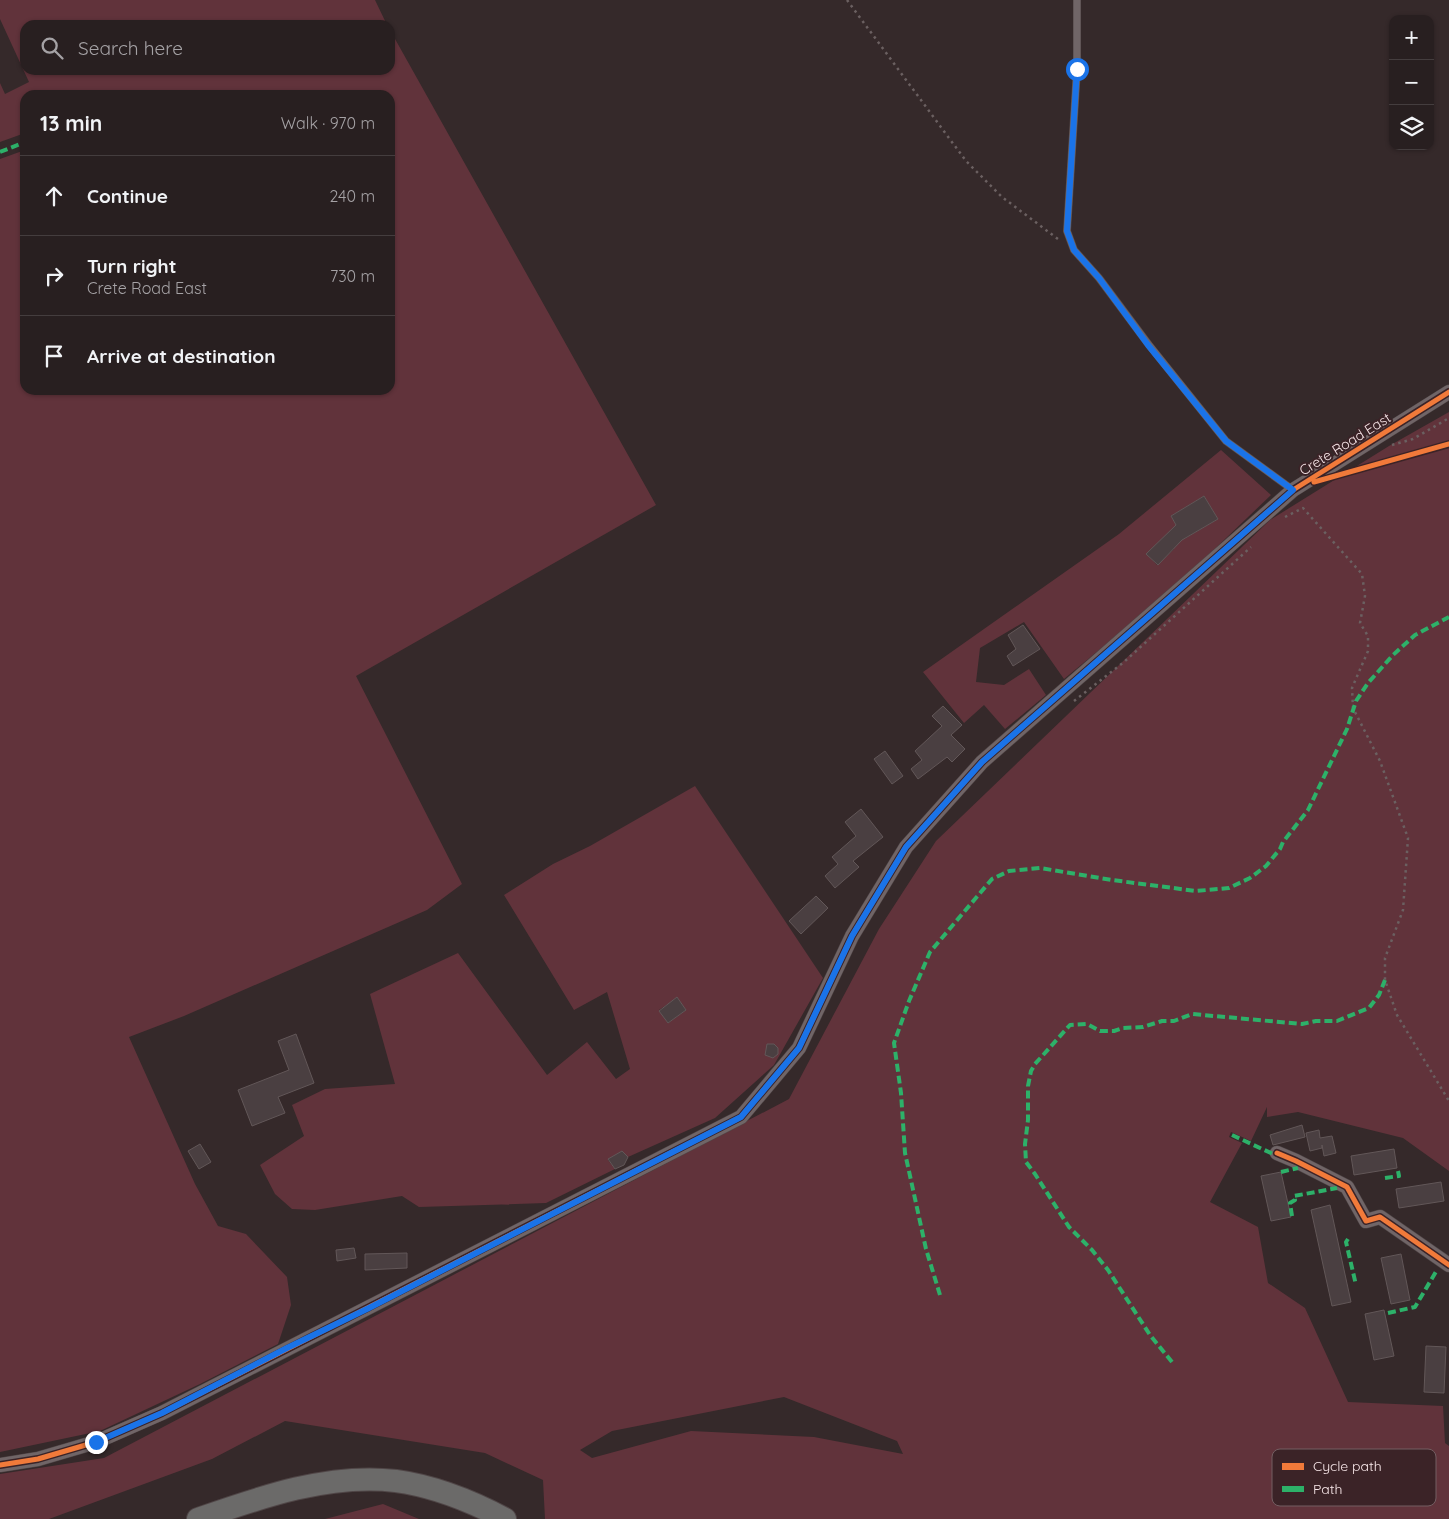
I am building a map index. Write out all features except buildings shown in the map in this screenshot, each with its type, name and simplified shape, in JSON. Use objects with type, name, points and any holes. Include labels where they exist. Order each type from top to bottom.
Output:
[{"type":"main road","points":[[198,1519],[291,1491],[349,1480],[373,1480],[398,1482],[453,1496],[483,1507],[505,1519]]},
{"type":"street","name":"Crete Road East","points":[[0,1465],[38,1459],[96,1442],[162,1413],[741,1117],[799,1048],[852,936],[906,847],[982,762],[1293,490],[1449,392]]},
{"type":"street","points":[[1277,1153],[1347,1187],[1366,1222],[1380,1217],[1449,1264]]},
{"type":"lane","points":[[1078,0],[1077,69],[1067,231],[1074,250],[1099,278],[1148,345],[1226,441],[1293,490]]},
{"type":"path","points":[[847,0],[966,161],[1002,197],[1074,250]]},
{"type":"path","points":[[1389,446],[1413,439],[1449,418]]},
{"type":"path","points":[[1284,517],[1303,508],[1362,574],[1365,596],[1360,623],[1368,636],[1368,651],[1352,688],[1353,708],[1380,761],[1408,838],[1402,910],[1385,958],[1385,980],[1397,1015],[1449,1101]]},
{"type":"shaded area","points":[[0,0],[375,0],[385,20],[20,20],[20,62],[0,19]]},
{"type":"shaded area","points":[[395,39],[656,505],[356,676],[462,884],[427,910],[184,1016],[129,1037],[195,1184],[218,1226],[246,1234],[287,1277],[291,1305],[278,1344],[200,1384],[100,1431],[0,1452],[0,159],[20,152],[20,395],[395,395],[395,90],[20,90],[20,135],[0,142],[0,83],[5,94],[29,82],[26,75],[395,75]]},
{"type":"shaded area","points":[[1449,412],[1449,1171],[1403,1138],[1298,1112],[1267,1117],[1267,1107],[1251,1141],[1231,1132],[1229,1137],[1242,1143],[1210,1202],[1258,1227],[1268,1283],[1305,1308],[1348,1402],[1443,1406],[1445,1443],[1449,1446],[1449,1519],[545,1519],[543,1480],[485,1453],[285,1421],[212,1459],[49,1519],[0,1519],[0,1474],[104,1458],[789,1099],[879,929],[936,841],[1270,520],[1389,446]],"holes":[[[784,1397],[897,1441],[903,1454],[814,1437],[691,1431],[592,1458],[580,1450],[612,1431]]]},
{"type":"shaded area","points":[[1221,450],[1271,495],[1173,589],[1064,679],[1024,622],[980,648],[976,682],[1004,685],[1029,669],[1046,695],[1005,729],[984,705],[964,723],[923,672],[1119,534]],"holes":[[[1204,496],[1218,519],[1184,539],[1171,516]],[[1163,538],[1174,549],[1157,565],[1147,554]]]},
{"type":"shaded area","points":[[695,786],[823,978],[774,1065],[715,1118],[628,1157],[622,1152],[608,1160],[615,1169],[546,1203],[419,1207],[402,1196],[315,1210],[292,1209],[275,1194],[260,1165],[304,1136],[292,1105],[325,1089],[395,1084],[370,994],[458,953],[547,1075],[587,1042],[616,1079],[630,1069],[607,992],[574,1010],[504,895],[553,864],[590,846]],"holes":[[[677,998],[686,1010],[668,1023],[659,1010]]]},
{"type":"shaded area","points":[[383,1504],[419,1519],[325,1519]]},
{"type":"marked path","points":[[0,152],[20,144]]},
{"type":"marked path","points":[[940,1295],[926,1249],[905,1153],[901,1093],[894,1043],[909,1001],[930,952],[992,879],[1009,871],[1040,868],[1196,891],[1229,888],[1250,878],[1266,866],[1308,810],[1347,729],[1356,701],[1368,683],[1393,655],[1415,635],[1449,617]]},
{"type":"marked path","points":[[1172,1362],[1150,1335],[1108,1270],[1092,1250],[1069,1227],[1026,1162],[1028,1086],[1031,1071],[1070,1025],[1087,1024],[1100,1031],[1114,1031],[1123,1028],[1143,1027],[1162,1021],[1174,1021],[1192,1014],[1302,1024],[1316,1021],[1337,1021],[1369,1008],[1379,995],[1385,980]]},
{"type":"marked path","points":[[1232,1135],[1273,1154],[1277,1153]]},
{"type":"marked path","points":[[1281,1172],[1298,1168]]},
{"type":"marked path","points":[[1385,1178],[1399,1176],[1398,1171]]},
{"type":"marked path","points":[[1292,1216],[1290,1203],[1295,1200],[1294,1196],[1337,1188]]},
{"type":"marked path","points":[[1348,1239],[1346,1242],[1356,1285]]},
{"type":"marked path","points":[[1388,1313],[1415,1307],[1437,1270]]},
{"type":"cycle path","points":[[0,1465],[38,1459],[96,1442],[162,1413],[741,1117],[799,1048],[852,936],[906,847],[982,762],[1293,490],[1449,392]]},
{"type":"cycle path","points":[[1314,482],[1449,444]]},
{"type":"cycle path","points":[[1277,1153],[1347,1187],[1366,1221],[1380,1217],[1449,1265]]},
{"type":"route","points":[[96,1442],[162,1413],[741,1117],[799,1048],[852,936],[906,847],[982,762],[1293,490],[1226,441],[1148,345],[1099,278],[1074,250],[1067,231],[1077,69]]}]
